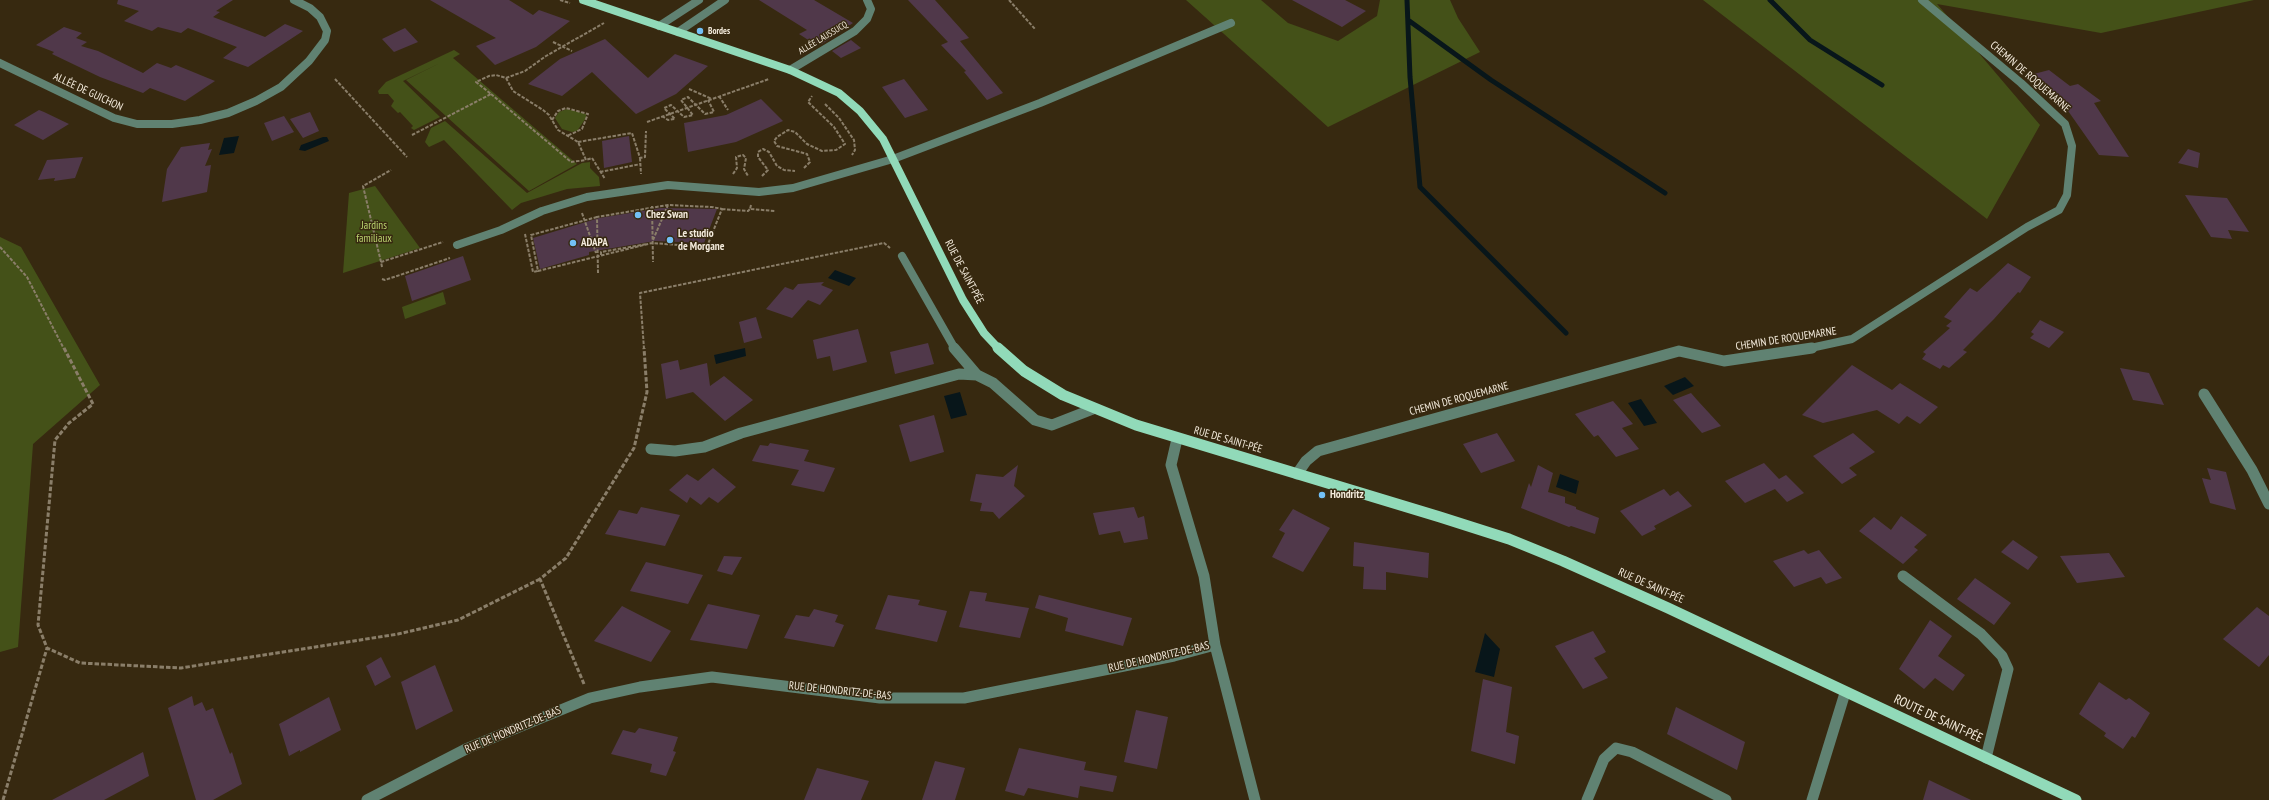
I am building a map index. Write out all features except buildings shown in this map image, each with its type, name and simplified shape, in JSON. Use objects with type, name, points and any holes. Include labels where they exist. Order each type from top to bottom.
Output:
[{"type":"main road","name":"RUE DE SAINT-PÉE","points":[[583,0],[790,70],[839,93],[860,111],[883,139],[963,300],[984,333],[1002,352],[1024,371],[1063,395],[1093,409],[1177,439],[1374,497],[1509,539],[1564,561],[1668,608],[1845,693]]},
{"type":"main road","name":"ROUTE DE SAINT-PÉE","points":[[1845,693],[2076,800]]},
{"type":"street","name":"ALLÉE DE GUICHON","points":[[0,63],[114,118],[137,124],[172,124],[200,120],[228,113],[281,87],[298,73],[325,40],[327,31],[320,17],[310,8],[294,0]]},
{"type":"street","points":[[659,26],[699,0]]},
{"type":"street","points":[[678,32],[725,0]]},
{"type":"street","name":"ALLÉE LAUSSUCQ","points":[[790,70],[855,31],[867,19],[871,9],[867,0]]},
{"type":"street","name":"CHEMIN DE ROQUEMARNE","points":[[1297,474],[1306,461],[1318,451],[1679,351],[1724,361],[1812,348],[1852,339],[2027,226],[2060,210],[2067,195],[2072,146],[2065,124],[2021,83],[1922,0]]},
{"type":"street","points":[[457,245],[501,230],[542,211],[587,197],[668,185],[759,192],[783,190],[859,169],[893,159],[1040,103],[1231,23]]},
{"type":"street","points":[[902,256],[952,345],[977,375]]},
{"type":"street","points":[[651,449],[675,451],[704,447],[741,433],[958,374],[977,375],[993,383],[1035,420],[1052,425],[1071,419],[1093,409]]},
{"type":"street","points":[[2204,394],[2252,470],[2269,504]]},
{"type":"street","name":"RUE DE HONDRITZ-DE-BAS","points":[[367,800],[468,748],[590,698],[640,687],[712,677],[880,698],[964,698],[1174,656],[1215,645],[1204,576],[1171,466],[1177,439]]},
{"type":"street","points":[[1903,576],[1981,634],[2002,656],[2008,669],[1986,758]]},
{"type":"street","points":[[1215,645],[1255,800]]},
{"type":"street","points":[[1812,800],[1845,693]]},
{"type":"street","points":[[1587,800],[1604,759],[1616,748],[1632,752],[1726,800]]},
{"type":"path","points":[[1010,0],[1035,29]]},
{"type":"path","points":[[506,78],[525,71],[542,58],[594,29]]},
{"type":"path","points":[[553,42],[572,51]]},
{"type":"path","points":[[586,160],[578,142],[558,130],[543,110],[513,91],[506,78],[496,74],[476,82],[571,162],[586,160],[592,158],[607,182]]},
{"type":"path","points":[[335,79],[407,157]]},
{"type":"path","points":[[647,122],[712,98],[768,80]]},
{"type":"path","points":[[689,89],[712,98]]},
{"type":"path","points":[[756,178],[764,175],[768,170],[758,157],[758,152],[763,149],[769,152],[777,166],[784,170],[795,171],[805,168],[810,162],[810,158],[807,154],[790,151],[777,146],[774,141],[777,137],[788,130],[795,132],[812,148],[822,151],[836,150],[845,144],[834,127],[808,102],[814,95],[809,91]]},
{"type":"path","points":[[412,135],[491,94]]},
{"type":"path","points":[[719,96],[728,110]]},
{"type":"path","points":[[662,116],[668,120],[675,119],[664,108],[671,105],[684,117],[693,116],[681,100],[688,97],[705,114],[714,112],[708,100]]},
{"type":"path","points":[[820,100],[839,118],[854,140],[855,150],[851,157],[859,169]]},
{"type":"path","points":[[552,120],[558,111],[566,108],[586,112],[588,114],[582,129],[567,136]]},
{"type":"path","points":[[640,158],[645,157],[646,131]]},
{"type":"path","points":[[578,142],[632,133],[640,158],[641,174],[647,174]]},
{"type":"path","points":[[730,175],[735,173],[737,168],[736,157],[743,155],[746,158],[744,169],[748,176],[752,177]]},
{"type":"path","points":[[600,172],[641,164]]},
{"type":"path","points":[[382,267],[363,186],[391,170]]},
{"type":"path","points":[[649,199],[652,206],[653,262]]},
{"type":"path","points":[[712,208],[715,201]]},
{"type":"path","points":[[652,243],[668,205]]},
{"type":"path","points":[[538,270],[531,235],[585,219],[652,206],[668,205],[748,211],[750,209]]},
{"type":"path","points":[[525,235],[533,272],[652,243],[708,244],[722,209]]},
{"type":"path","points":[[754,210],[774,211]]},
{"type":"path","points":[[597,217],[596,256],[598,273]]},
{"type":"path","points":[[585,219],[596,256]]},
{"type":"path","points":[[381,262],[443,242]]},
{"type":"path","points":[[47,648],[80,663],[181,668],[398,634],[458,620],[540,579],[566,558],[634,448],[646,392],[640,293],[884,243],[902,256]]},
{"type":"path","points":[[0,247],[28,277],[93,404],[68,423],[55,440],[38,625],[47,648],[3,800]]},
{"type":"path","points":[[382,278],[385,280],[456,256]]},
{"type":"path","points":[[540,579],[590,698]]},
{"type":"green space","points":[[1186,0],[1261,0],[1288,23],[1338,41],[1377,16],[1380,0],[1450,0],[1458,18],[1480,52],[1328,127]]},
{"type":"green space","points":[[1703,0],[2254,0],[2101,33],[1937,4],[2040,125],[1987,219]]},
{"type":"green space","points":[[454,50],[460,54],[453,58],[577,164],[529,191],[406,80],[440,63],[403,81],[440,117],[414,130],[411,128],[413,126],[400,112],[398,113],[391,106],[394,101],[388,94],[379,94],[378,91],[386,82]]},
{"type":"green space","points":[[567,109],[586,114],[586,118],[577,131],[572,132],[562,129],[555,118],[559,112]]},
{"type":"green space","points":[[445,121],[527,193],[582,163],[590,162],[590,168],[599,177],[600,186],[567,189],[521,203],[512,210],[444,140],[429,147],[425,142],[431,128]]},
{"type":"green space","name":"Jardins familiaux","points":[[375,186],[420,248],[343,273],[349,193]]},
{"type":"green space","points":[[0,237],[21,247],[100,385],[33,444],[18,647],[0,652]]},
{"type":"green space","points":[[443,292],[446,304],[405,319],[402,307]]},
{"type":"shaded area","points":[[239,136],[234,153],[219,155],[224,138]]},
{"type":"shaded area","points":[[327,137],[329,141],[305,151],[299,150],[301,145]]},
{"type":"shaded area","points":[[835,270],[856,278],[849,286],[828,278]]},
{"type":"shaded area","points":[[745,348],[746,356],[716,364],[714,355]]},
{"type":"shaded area","points":[[1685,377],[1694,386],[1673,395],[1664,386]]},
{"type":"shaded area","points":[[960,392],[967,415],[951,419],[944,396]]},
{"type":"shaded area","points":[[1641,399],[1657,423],[1644,426],[1628,403]]},
{"type":"shaded area","points":[[1560,474],[1579,481],[1576,494],[1556,487]]},
{"type":"shaded area","points":[[1485,633],[1500,649],[1494,677],[1475,672]]},
{"type":"waterway","points":[[1407,0],[1410,77],[1420,187],[1566,333]]},
{"type":"waterway","points":[[1770,0],[1810,40],[1882,85]]},
{"type":"waterway","points":[[1408,20],[1491,80],[1665,193]]},
{"type":"place","name":"Bordes","points":[[700,31]]},
{"type":"place","name":"Chez Swan","points":[[638,215]]},
{"type":"place","name":"Le studio de Morgane","points":[[670,240]]},
{"type":"place","name":"ADAPA","points":[[573,243]]},
{"type":"place","name":"Hondritz","points":[[1322,495]]}]
